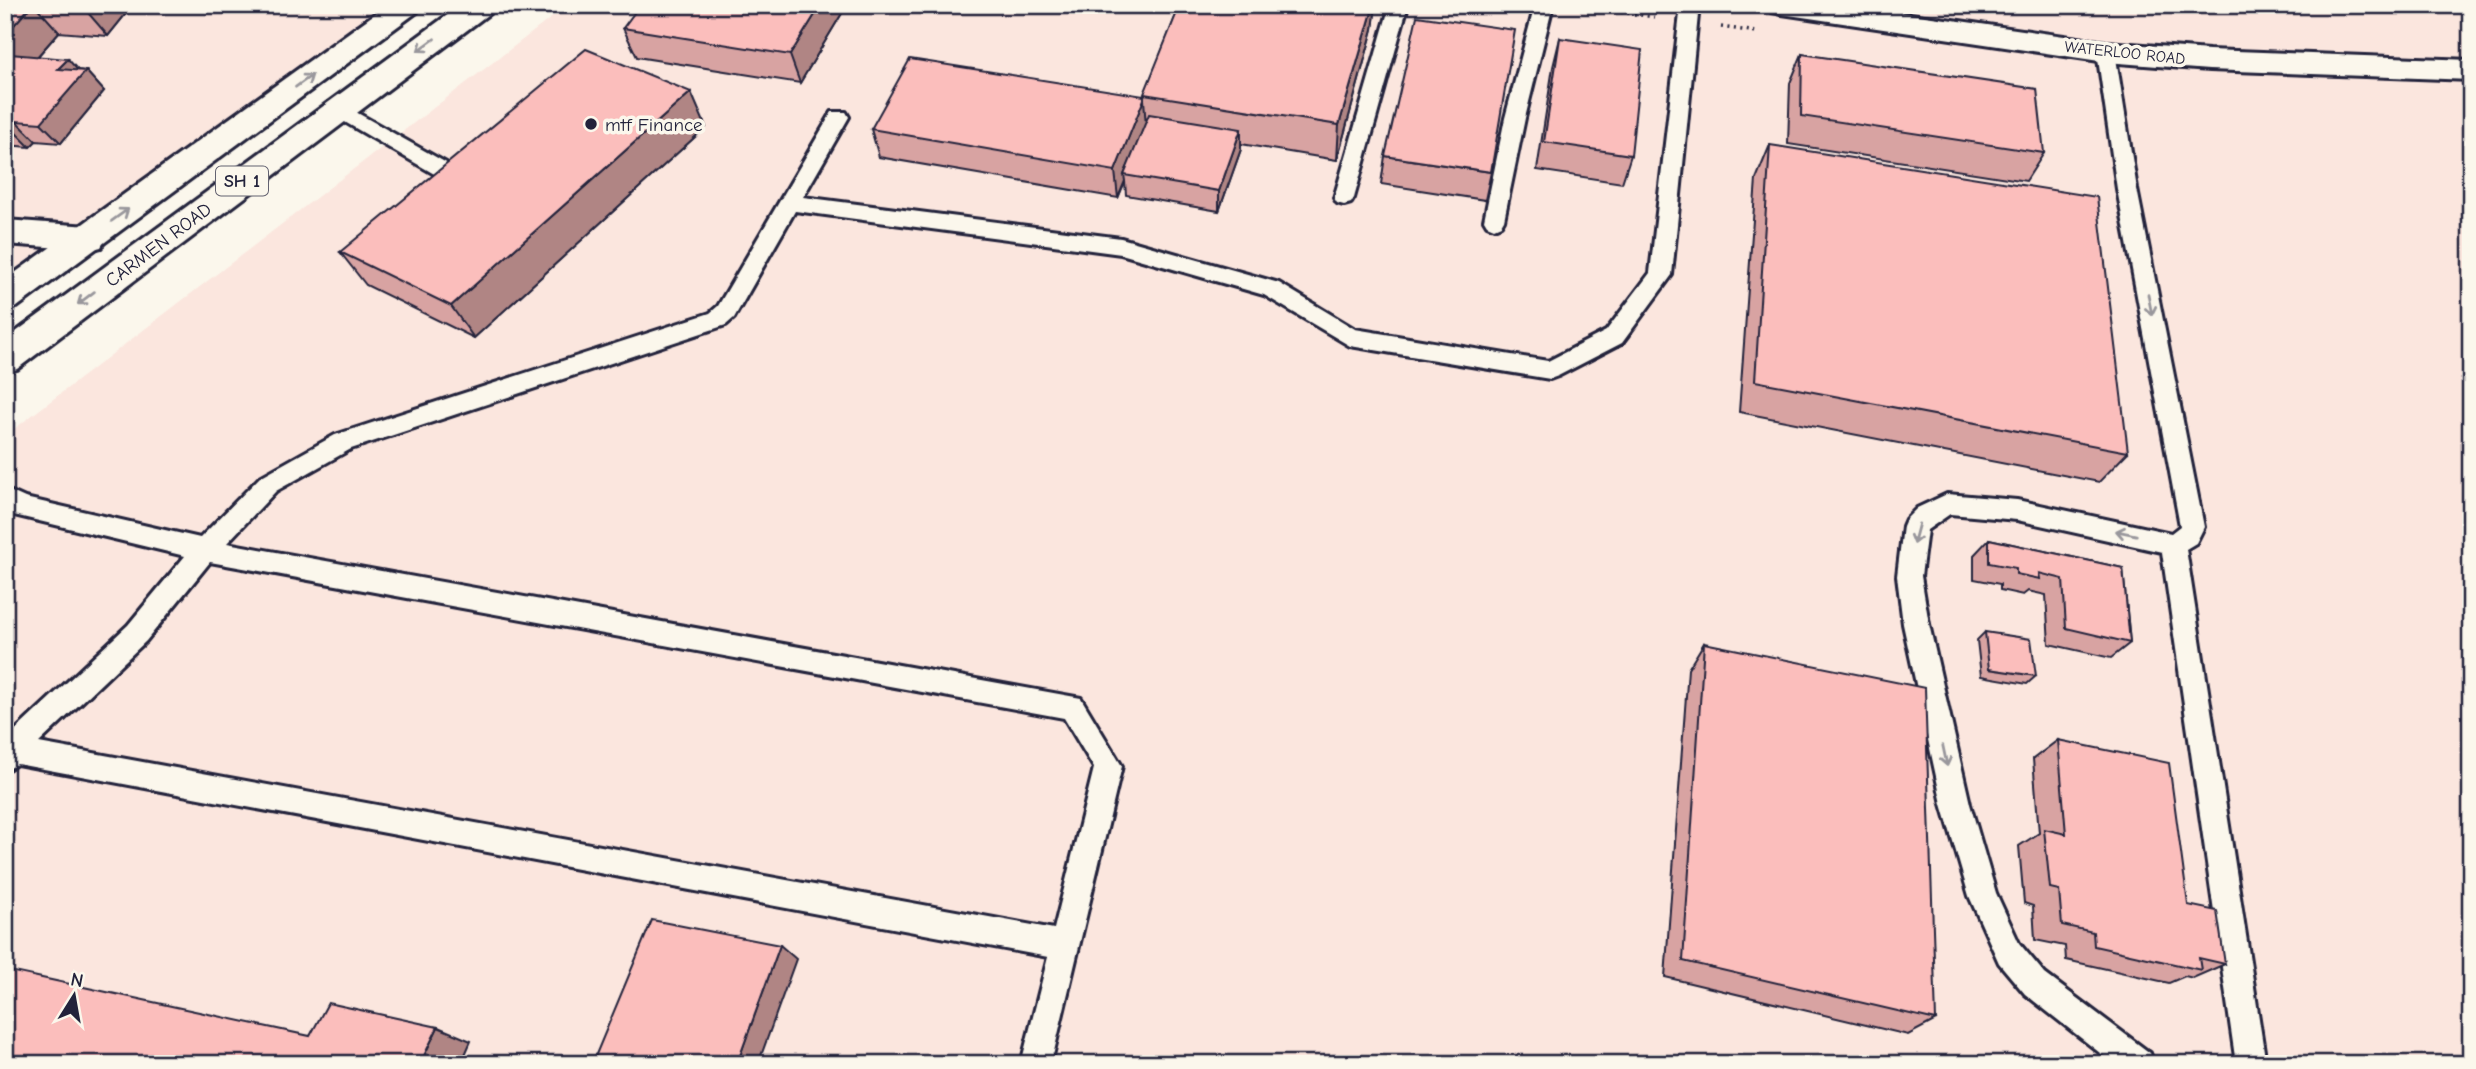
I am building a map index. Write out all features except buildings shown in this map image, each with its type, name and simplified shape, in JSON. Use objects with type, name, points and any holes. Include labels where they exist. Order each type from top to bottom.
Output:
[{"type":"main road","name":"SH 1","points":[[5,298],[407,5]]},
{"type":"main road","name":"CARMEN ROAD","points":[[5,359],[481,5]]},
{"type":"main road","name":"WATERLOO ROAD","points":[[1782,5],[2106,52],[2209,60],[2471,70]]},
{"type":"main road","points":[[5,232],[89,238]]},
{"type":"lane","points":[[1344,198],[1399,5]]},
{"type":"lane","points":[[1494,219],[1544,5]]},
{"type":"lane","points":[[789,203],[1121,246],[1271,289],[1350,337],[1550,370],[1614,337],[1661,275],[1690,5]]},
{"type":"lane","points":[[2106,52],[2137,238],[2192,527],[2187,536],[2173,544],[2017,510],[1947,504],[1915,526],[1909,576],[1916,624],[1956,804],[1983,896],[2009,953],[2035,984],[2140,1064]]},
{"type":"lane","points":[[338,109],[443,170]]},
{"type":"lane","points":[[10,755],[137,633],[205,550],[268,485],[343,442],[718,319],[726,312],[839,117]]},
{"type":"lane","points":[[5,499],[19,507],[205,550],[1072,707],[1108,766],[1036,1064]]},
{"type":"lane","points":[[2173,544],[2251,1064]]},
{"type":"lane","points":[[10,755],[1065,946]]},
{"type":"shaded area","points":[[5,5],[394,5],[5,276]]},
{"type":"shaded area","points":[[568,5],[2471,5],[2471,1064],[5,1064],[5,436]]},
{"type":"place","name":"mtf Finance","points":[[591,124]]}]
